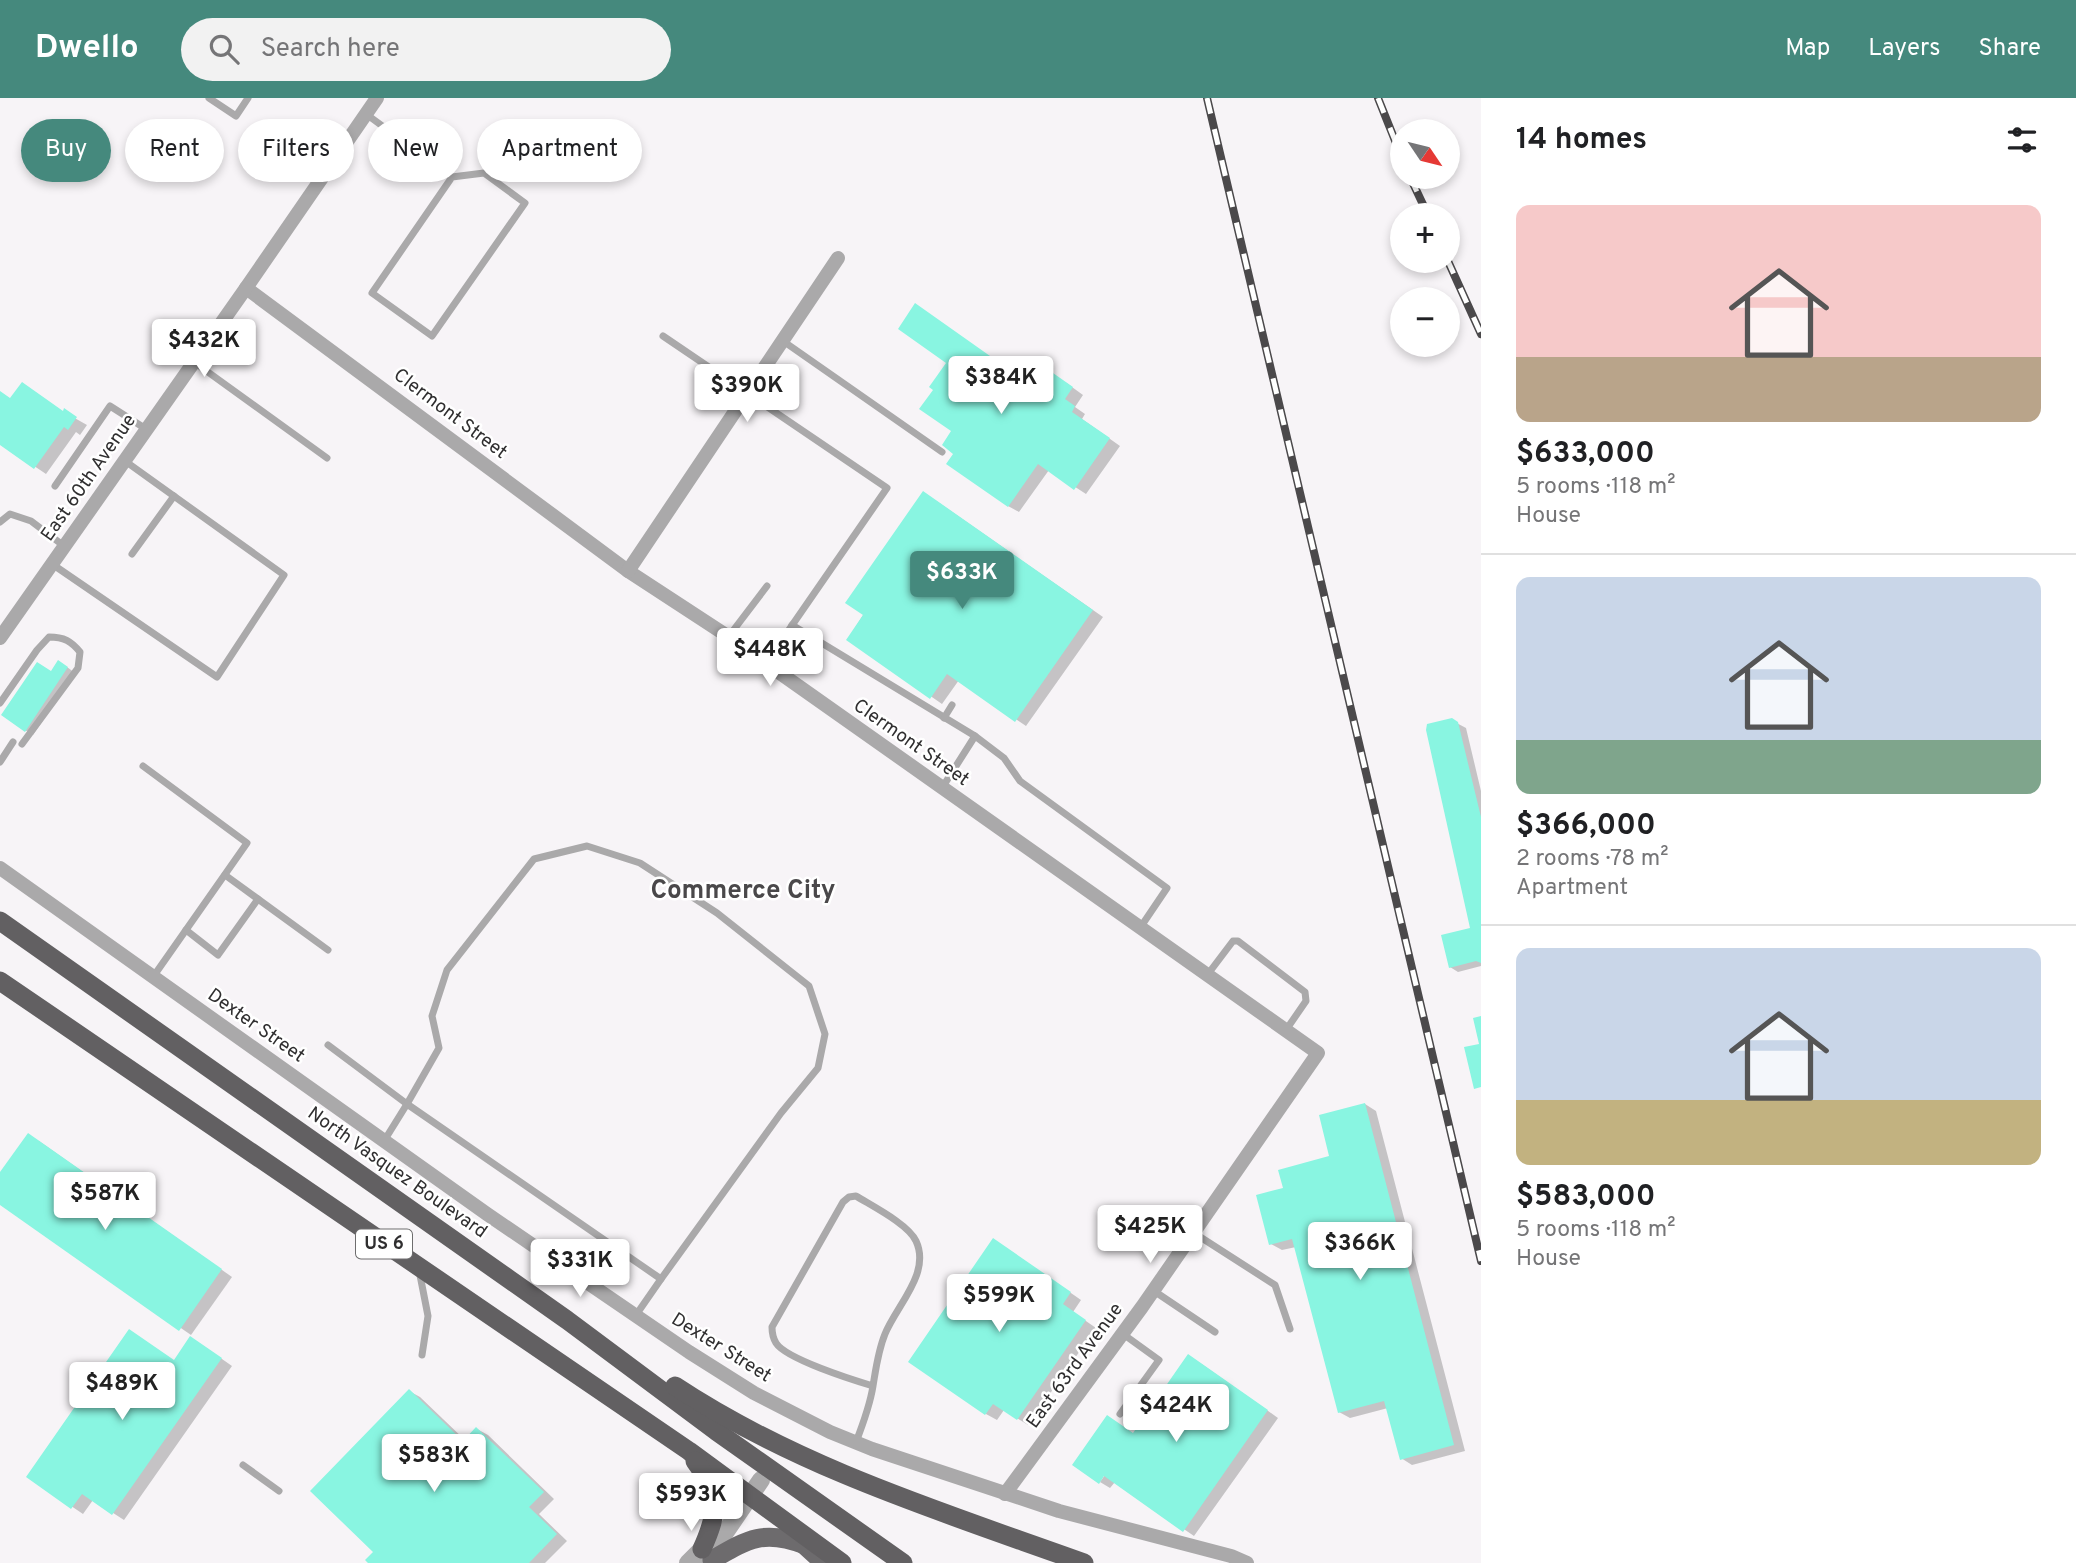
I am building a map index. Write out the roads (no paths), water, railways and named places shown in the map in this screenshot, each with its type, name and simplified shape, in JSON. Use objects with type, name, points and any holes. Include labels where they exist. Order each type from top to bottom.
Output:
[{"type":"highway","name":"North Vasquez Boulevard","points":[[0,921],[567,1320],[716,1431],[903,1563]]},
{"type":"highway","name":"US 6","points":[[6,987],[689,1451],[756,1488],[842,1563]]},
{"type":"highway","points":[[567,1320],[689,1396],[781,1446],[887,1491],[1084,1563]]},
{"type":"highway","points":[[689,1451],[711,1486],[715,1516],[707,1557]]},
{"type":"main road","points":[[756,1488],[824,1563]]},
{"type":"main road","points":[[707,1557],[766,1537],[784,1537],[805,1545]]},
{"type":"street","name":"East 60th Avenue","points":[[0,637],[377,98]]},
{"type":"street","points":[[628,571],[838,258]]},
{"type":"street","name":"Clermont Street","points":[[246,288],[628,571],[729,637],[1318,1053]]},
{"type":"street","name":"Dexter Street","points":[[0,868],[635,1316],[754,1393],[856,1443],[1059,1511],[1231,1556],[1247,1563]]},
{"type":"street","name":"East 63rd Avenue","points":[[1005,1494],[1122,1334],[1318,1053]]},
{"type":"street","points":[[688,1563],[707,1557],[756,1488]]},
{"type":"lane","points":[[209,98],[236,116],[248,98]]},
{"type":"lane","points":[[366,114],[373,119]]},
{"type":"lane","points":[[484,173],[525,204],[432,335],[372,293],[452,177],[484,173]]},
{"type":"lane","points":[[663,336],[887,488],[766,663]]},
{"type":"lane","points":[[782,341],[942,452]]},
{"type":"lane","points":[[194,362],[327,458]]},
{"type":"lane","points":[[55,486],[110,405],[147,429]]},
{"type":"lane","points":[[52,564],[217,677],[284,575],[125,461]]},
{"type":"lane","points":[[132,554],[174,496]]},
{"type":"lane","points":[[0,522],[10,514],[32,521],[65,546]]},
{"type":"lane","points":[[729,637],[767,586]]},
{"type":"lane","points":[[792,625],[975,736],[1004,758],[1020,781],[1167,888],[1140,928]]},
{"type":"lane","points":[[0,703],[49,637],[60,637],[72,642],[80,652],[78,668],[37,726],[0,762]]},
{"type":"lane","points":[[944,718],[952,705]]},
{"type":"lane","points":[[942,788],[975,736]]},
{"type":"lane","points":[[143,766],[247,843],[153,977]]},
{"type":"lane","points":[[384,1141],[439,1048],[432,1016],[447,970],[534,859],[587,846],[640,863],[717,913],[808,986],[825,1034],[818,1068],[781,1113],[635,1316]]},
{"type":"lane","points":[[225,875],[328,950]]},
{"type":"lane","points":[[186,930],[218,955],[258,899]]},
{"type":"lane","points":[[1207,975],[1233,941],[1238,941],[1301,986],[1305,992],[1306,1000],[1286,1030]]},
{"type":"lane","points":[[328,1045],[407,1104],[661,1279]]},
{"type":"lane","points":[[856,1443],[873,1386],[875,1364],[886,1332],[919,1269],[920,1254],[915,1238],[904,1228],[856,1196],[843,1202],[772,1327],[776,1345],[785,1351],[829,1372],[873,1386]]},
{"type":"lane","points":[[1194,1232],[1275,1285],[1290,1329]]},
{"type":"lane","points":[[418,1266],[428,1316],[422,1355]]},
{"type":"lane","points":[[1153,1290],[1215,1332]]},
{"type":"lane","points":[[1120,1414],[1159,1360],[1122,1334]]},
{"type":"lane","points":[[243,1465],[279,1492]]},
{"type":"railway","points":[[1207,98],[1481,1261]]},
{"type":"railway","points":[[1378,98],[1390,128]]},
{"type":"railway","points":[[1416,189],[1422,203]]},
{"type":"railway","points":[[1453,273],[1481,334]]},
{"type":"district","name":"Commerce City","points":[[743,891]]}]
